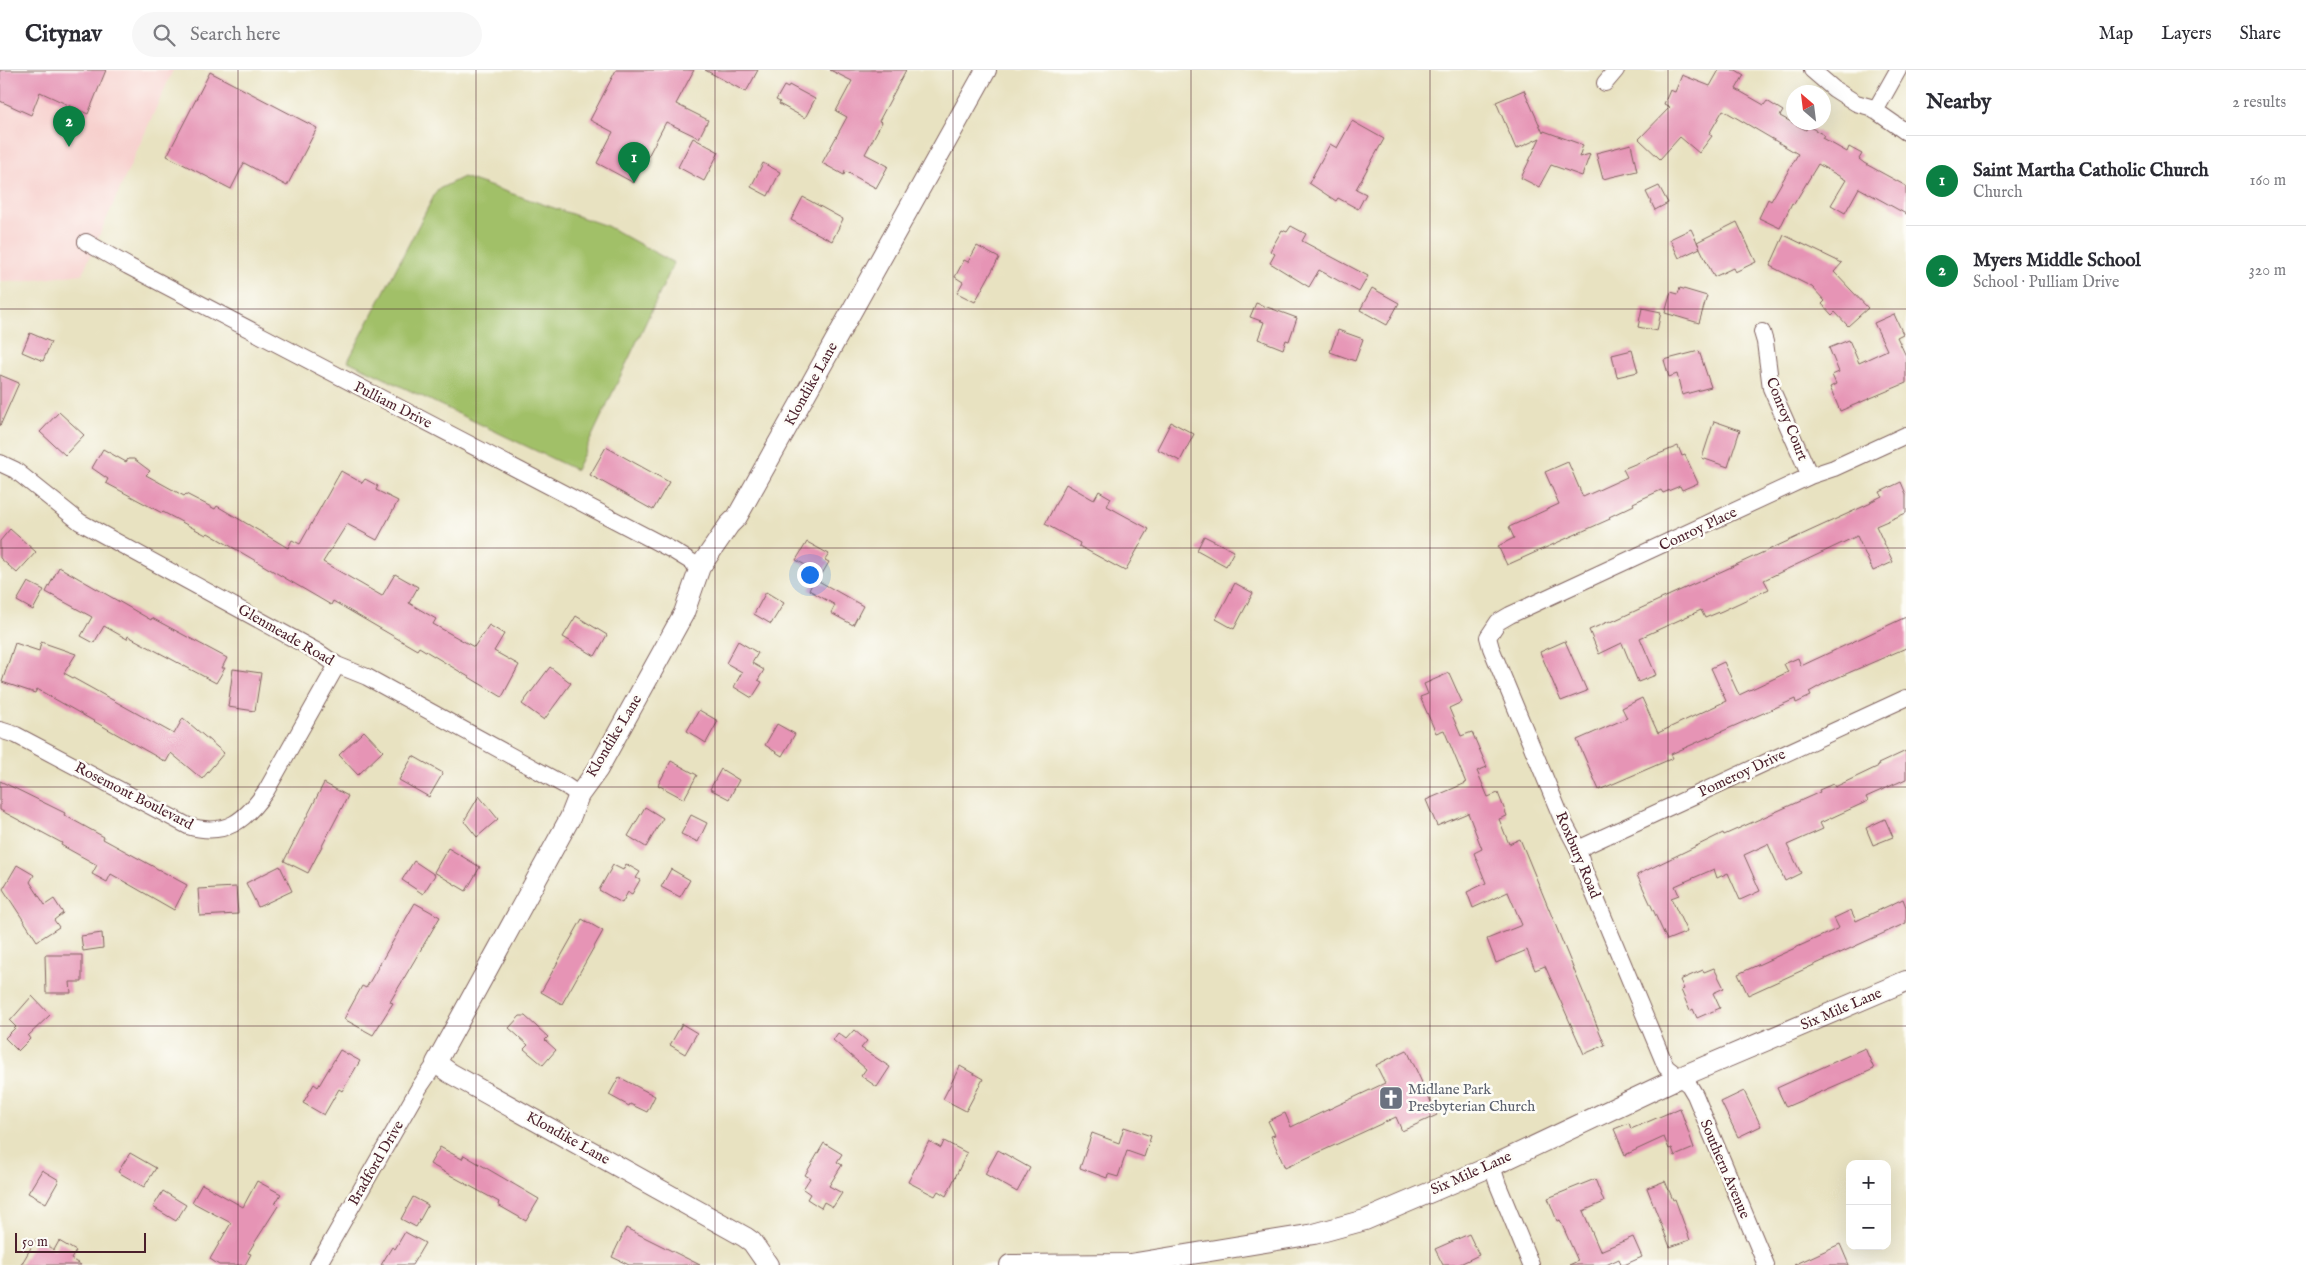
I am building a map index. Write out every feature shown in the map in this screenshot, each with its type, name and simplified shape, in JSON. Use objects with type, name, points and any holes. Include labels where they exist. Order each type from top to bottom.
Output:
[{"type":"street","name":"Klondike Lane","points":[[768,1265],[752,1242],[745,1237],[436,1063],[570,818],[579,795],[598,770],[684,613],[700,567],[729,525],[737,517],[986,70]]},
{"type":"street","points":[[1605,83],[1616,70]]},
{"type":"street","points":[[1812,70],[1834,89],[1856,103],[1875,111],[1906,132]]},
{"type":"street","points":[[1875,111],[1898,70]]},
{"type":"street","name":"Pulliam Drive","points":[[86,242],[128,266],[672,550],[700,567]]},
{"type":"street","name":"Conroy Court","points":[[1762,332],[1766,342],[1771,388],[1810,476]]},
{"type":"street","name":"Conroy Place","points":[[1492,627],[1510,615],[1810,476],[1834,468],[1906,435]]},
{"type":"street","name":"Glenmeade Road","points":[[0,463],[15,470],[80,522],[337,664],[367,677],[579,795]]},
{"type":"street","name":"Roxbury Road","points":[[1492,627],[1488,637],[1491,648],[1562,818],[1578,848],[1584,870],[1666,1067],[1678,1078]]},
{"type":"street","name":"Rosemont Boulevard","points":[[0,730],[16,735],[188,826],[200,829],[224,828],[241,820],[252,810],[266,791],[337,664]]},
{"type":"street","name":"Pomeroy Drive","points":[[1578,848],[1906,698]]},
{"type":"street","name":"Six Mile Lane","points":[[1010,1265],[1130,1264],[1314,1234],[1365,1220],[1492,1166],[1678,1078],[1906,981]]},
{"type":"street","name":"Bradford Drive","points":[[318,1265],[436,1063]]},
{"type":"street","name":"Southern Avenue","points":[[1678,1078],[1689,1085],[1695,1096],[1766,1265]]},
{"type":"street","points":[[1492,1166],[1498,1186],[1532,1265]]},
{"type":"shaded area","points":[[0,70],[173,70],[82,274],[19,282],[0,281]]},
{"type":"green space","points":[[463,177],[607,226],[674,263],[576,470],[348,361],[437,190]]},
{"type":"building","points":[[0,70],[106,70],[88,114],[40,92],[31,115],[0,101]]},
{"type":"building","points":[[616,70],[694,70],[676,104],[708,120],[699,138],[666,122],[634,183],[597,163],[613,132],[590,120]]},
{"type":"building","points":[[705,70],[758,70],[746,92]]},
{"type":"building","points":[[830,70],[906,70],[879,121],[882,122],[865,154],[888,166],[876,188],[845,171],[844,175],[822,163],[847,117],[836,111],[852,81]]},
{"type":"building","points":[[1719,70],[1736,70],[1744,75],[1736,89],[1764,105],[1767,101],[1783,111],[1780,116],[1786,119],[1786,130],[1815,130],[1824,135],[1822,138],[1847,152],[1849,147],[1862,154],[1859,159],[1864,163],[1906,186],[1906,214],[1859,188],[1845,213],[1831,205],[1846,180],[1818,164],[1794,204],[1792,203],[1780,228],[1759,218],[1768,199],[1771,201],[1798,154],[1723,110],[1709,134],[1712,136],[1699,153],[1680,137],[1660,159],[1639,139],[1670,107],[1664,104],[1670,90],[1675,92],[1682,75],[1710,86]]},
{"type":"building","points":[[210,72],[317,128],[287,186],[244,163],[231,189],[167,156]]},
{"type":"building","points":[[789,85],[815,99],[805,118],[779,104],[780,102],[776,100],[784,86],[788,88]]},
{"type":"building","points":[[1524,90],[1543,133],[1544,131],[1583,145],[1579,157],[1590,154],[1582,176],[1551,165],[1539,187],[1521,178],[1540,138],[1516,149],[1496,102]]},
{"type":"building","points":[[1352,121],[1384,139],[1356,189],[1366,194],[1358,209],[1338,198],[1336,201],[1309,183],[1330,144],[1337,148]]},
{"type":"building","points":[[693,138],[719,152],[704,181],[678,167]]},
{"type":"building","points":[[1631,144],[1637,171],[1603,179],[1596,153]]},
{"type":"building","points":[[763,163],[780,172],[768,196],[751,187]]},
{"type":"building","points":[[1659,186],[1668,203],[1655,210],[1646,192]]},
{"type":"building","points":[[803,197],[843,219],[832,241],[791,220]]},
{"type":"building","points":[[1737,222],[1756,262],[1735,272],[1733,268],[1714,277],[1697,242]]},
{"type":"building","points":[[1291,226],[1306,234],[1302,241],[1368,276],[1359,292],[1319,270],[1309,287],[1270,263],[1275,254],[1270,251],[1282,230],[1287,232]]},
{"type":"building","points":[[1691,229],[1700,248],[1679,258],[1670,239]]},
{"type":"building","points":[[1784,235],[1842,263],[1834,272],[1868,308],[1848,326],[1835,312],[1832,315],[1822,304],[1825,301],[1812,287],[1770,266]]},
{"type":"building","points":[[977,246],[999,258],[975,302],[957,293],[963,282],[955,277],[964,260],[968,262]]},
{"type":"building","points":[[1372,288],[1399,303],[1387,325],[1360,310]]},
{"type":"building","points":[[1680,288],[1707,296],[1699,323],[1665,313],[1671,292],[1678,294]]},
{"type":"building","points":[[1256,303],[1297,318],[1289,341],[1286,340],[1283,349],[1258,339],[1264,322],[1250,317]]},
{"type":"building","points":[[1642,308],[1661,312],[1657,331],[1638,327]]},
{"type":"building","points":[[1894,314],[1903,334],[1897,337],[1906,356],[1906,383],[1840,411],[1830,387],[1836,384],[1832,375],[1839,372],[1829,348],[1849,340],[1859,363],[1887,350],[1874,323]]},
{"type":"building","points":[[1338,330],[1363,339],[1355,361],[1330,352]]},
{"type":"building","points":[[30,333],[51,342],[43,361],[22,352]]},
{"type":"building","points":[[1632,350],[1638,372],[1617,377],[1612,355]]},
{"type":"building","points":[[1699,351],[1711,387],[1682,395],[1677,374],[1669,377],[1664,360]]},
{"type":"building","points":[[0,375],[19,383],[0,426]]},
{"type":"building","points":[[59,412],[84,435],[65,455],[40,432]]},
{"type":"building","points":[[1714,421],[1740,430],[1728,467],[1702,458]]},
{"type":"building","points":[[1171,422],[1194,434],[1180,461],[1157,449]]},
{"type":"building","points":[[1678,446],[1682,456],[1685,455],[1698,483],[1682,490],[1680,486],[1663,493],[1661,490],[1633,503],[1634,505],[1609,517],[1610,519],[1507,565],[1498,546],[1514,538],[1509,527],[1559,504],[1545,472],[1568,462],[1583,497],[1627,477],[1623,469]]},
{"type":"building","points":[[606,447],[669,482],[653,510],[590,475]]},
{"type":"building","points":[[103,449],[126,462],[128,459],[134,459],[150,471],[146,475],[184,496],[186,494],[215,509],[217,506],[288,548],[292,540],[300,544],[341,471],[362,483],[365,479],[378,486],[376,490],[398,501],[377,540],[347,524],[323,562],[382,596],[395,574],[418,587],[409,603],[436,619],[433,624],[474,647],[489,625],[504,634],[494,651],[519,665],[502,697],[419,647],[417,650],[333,601],[331,605],[208,533],[206,535],[106,483],[108,479],[92,468]]},
{"type":"building","points":[[1901,482],[1906,494],[1906,513],[1876,526],[1893,562],[1873,571],[1857,536],[1764,580],[1769,589],[1705,618],[1701,610],[1640,638],[1656,675],[1638,682],[1622,643],[1599,654],[1589,630],[1611,622],[1871,503],[1882,496],[1880,492]]},
{"type":"building","points":[[1066,484],[1094,500],[1099,491],[1111,498],[1107,506],[1149,529],[1125,571],[1079,546],[1080,543],[1045,524]]},
{"type":"building","points":[[10,529],[36,552],[17,573],[0,558],[0,541]]},
{"type":"building","points":[[1204,536],[1234,551],[1226,566],[1197,550]]},
{"type":"building","points":[[807,542],[829,554],[825,560],[829,562],[822,574],[796,560]]},
{"type":"building","points":[[59,567],[151,620],[152,618],[227,658],[222,668],[225,668],[216,683],[128,636],[127,639],[104,626],[94,643],[81,636],[92,617],[46,592]]},
{"type":"building","points":[[815,579],[863,606],[853,625],[831,613],[835,605],[809,590]]},
{"type":"building","points":[[28,582],[44,590],[33,610],[17,601]]},
{"type":"building","points":[[1235,583],[1253,593],[1234,629],[1216,619]]},
{"type":"building","points":[[766,592],[784,603],[771,624],[754,614]]},
{"type":"building","points":[[576,616],[607,635],[595,656],[563,637]]},
{"type":"building","points":[[1906,617],[1906,648],[1825,683],[1809,692],[1811,696],[1796,703],[1795,699],[1671,754],[1673,758],[1599,790],[1577,740],[1627,718],[1622,708],[1642,698],[1658,733],[1726,701],[1711,668],[1724,662],[1739,695],[1788,672],[1784,664],[1798,658],[1801,666]]},
{"type":"building","points":[[738,641],[758,653],[752,663],[764,670],[758,680],[762,682],[752,698],[734,687],[742,672],[726,663]]},
{"type":"building","points":[[1565,641],[1587,691],[1561,701],[1540,652]]},
{"type":"building","points":[[41,642],[76,654],[64,673],[174,734],[183,718],[224,753],[202,779],[171,753],[166,762],[37,689],[35,693],[2,682],[15,643],[39,651]]},
{"type":"building","points":[[550,667],[571,683],[544,720],[522,704]]},
{"type":"building","points":[[233,669],[261,673],[255,711],[228,707]]},
{"type":"building","points":[[1449,673],[1462,702],[1449,708],[1461,736],[1472,732],[1487,767],[1477,771],[1488,797],[1498,793],[1507,816],[1499,819],[1509,844],[1520,839],[1605,1045],[1584,1054],[1545,966],[1535,970],[1527,950],[1496,963],[1487,939],[1522,925],[1508,892],[1473,908],[1467,892],[1486,883],[1474,853],[1482,849],[1468,813],[1437,826],[1426,800],[1466,783],[1444,730],[1436,733],[1420,697],[1428,694],[1424,684]]},
{"type":"building","points":[[699,710],[718,721],[706,743],[687,731]]},
{"type":"building","points":[[777,724],[795,734],[782,756],[765,745]]},
{"type":"building","points":[[364,731],[383,751],[358,775],[339,755]]},
{"type":"building","points":[[1906,751],[1906,779],[1866,797],[1868,801],[1820,823],[1823,829],[1787,845],[1801,873],[1785,881],[1768,844],[1744,855],[1760,891],[1740,900],[1728,873],[1717,878],[1714,869],[1675,886],[1679,895],[1671,898],[1687,932],[1667,940],[1637,875],[1723,833],[1724,835],[1820,792],[1819,790],[1833,784],[1835,787]]},
{"type":"building","points":[[413,756],[443,773],[429,797],[399,780]]},
{"type":"building","points":[[671,761],[697,775],[684,799],[658,785]]},
{"type":"building","points":[[721,769],[739,780],[729,799],[710,789]]},
{"type":"building","points":[[0,781],[65,813],[64,815],[104,837],[103,839],[187,885],[174,910],[111,874],[107,882],[92,874],[97,865],[61,845],[62,843],[0,810]]},
{"type":"building","points":[[324,783],[348,796],[308,873],[284,861]]},
{"type":"building","points":[[479,796],[498,819],[477,837],[464,821]]},
{"type":"building","points":[[645,807],[663,818],[646,847],[628,836]]},
{"type":"building","points":[[691,815],[707,823],[698,842],[681,834]]},
{"type":"building","points":[[1885,819],[1893,837],[1873,845],[1866,828]]},
{"type":"building","points":[[448,848],[480,867],[466,891],[434,872]]},
{"type":"building","points":[[414,861],[435,875],[423,894],[402,880]]},
{"type":"building","points":[[626,864],[640,872],[636,878],[640,880],[632,894],[628,892],[622,903],[599,890],[613,865],[623,870]]},
{"type":"building","points":[[17,865],[34,875],[30,882],[45,905],[54,899],[63,913],[54,920],[59,927],[37,941],[3,889]]},
{"type":"building","points":[[280,866],[292,891],[258,907],[246,883]]},
{"type":"building","points":[[671,869],[690,880],[680,897],[661,887]]},
{"type":"building","points":[[236,887],[238,914],[200,916],[198,889]]},
{"type":"building","points":[[1903,899],[1906,907],[1906,923],[1748,995],[1738,974],[1839,928],[1834,918],[1851,910],[1856,921]]},
{"type":"building","points":[[415,903],[440,917],[390,1002],[393,1003],[373,1035],[344,1019],[362,986],[366,988]]},
{"type":"building","points":[[582,919],[603,931],[562,1004],[541,992]]},
{"type":"building","points":[[102,933],[103,948],[83,951],[81,936]]},
{"type":"building","points":[[45,955],[82,955],[82,982],[70,982],[71,993],[46,993]]},
{"type":"building","points":[[1714,968],[1724,988],[1713,993],[1720,1008],[1697,1018],[1693,1009],[1690,1011],[1681,990],[1684,989],[1680,980],[1703,970],[1704,972]]},
{"type":"building","points":[[32,996],[50,1015],[28,1036],[30,1039],[18,1051],[5,1038],[16,1027],[10,1021]]},
{"type":"building","points":[[520,1016],[525,1016],[548,1037],[545,1040],[556,1050],[543,1065],[524,1049],[528,1045],[509,1028]]},
{"type":"building","points":[[682,1024],[697,1033],[685,1054],[670,1045]]},
{"type":"building","points":[[854,1030],[867,1041],[861,1048],[890,1067],[877,1087],[861,1076],[866,1069],[833,1040],[838,1033],[846,1039]]},
{"type":"building","points":[[1865,1048],[1874,1069],[1786,1107],[1777,1088]]},
{"type":"building","points":[[340,1050],[360,1061],[342,1091],[339,1089],[324,1115],[303,1103],[314,1084],[318,1087]]},
{"type":"building","name":"Midlane Park Presbyterian Church","points":[[1407,1050],[1437,1115],[1402,1131],[1396,1117],[1285,1168],[1271,1136],[1275,1135],[1268,1121],[1285,1113],[1291,1127],[1385,1083],[1376,1065]]},
{"type":"building","points":[[960,1066],[983,1079],[966,1111],[943,1099]]},
{"type":"building","points":[[619,1077],[655,1096],[647,1112],[630,1104],[629,1106],[609,1095]]},
{"type":"building","points":[[1744,1091],[1761,1126],[1738,1137],[1721,1102]]},
{"type":"building","points":[[1680,1108],[1694,1148],[1675,1156],[1672,1148],[1669,1149],[1664,1137],[1625,1155],[1614,1129],[1629,1123],[1631,1129]]},
{"type":"building","points":[[1124,1127],[1151,1136],[1144,1157],[1127,1151],[1118,1177],[1108,1174],[1107,1178],[1080,1168],[1092,1133],[1119,1143]]},
{"type":"building","points":[[929,1141],[941,1148],[944,1141],[967,1153],[946,1196],[938,1191],[935,1196],[908,1182]]},
{"type":"building","points":[[824,1143],[842,1154],[837,1162],[842,1165],[829,1186],[842,1193],[833,1207],[824,1202],[821,1208],[807,1199],[810,1194],[803,1189],[810,1178],[805,1175]]},
{"type":"building","points":[[440,1147],[462,1159],[464,1155],[539,1199],[526,1221],[498,1205],[499,1202],[430,1164]]},
{"type":"building","points":[[998,1150],[1030,1168],[1017,1192],[985,1174]]},
{"type":"building","points":[[130,1153],[156,1168],[144,1187],[118,1172]]},
{"type":"building","points":[[42,1170],[59,1180],[46,1203],[28,1193]]},
{"type":"building","points":[[1595,1179],[1604,1202],[1583,1211],[1600,1251],[1633,1237],[1642,1257],[1624,1265],[1621,1265],[1619,1259],[1606,1265],[1569,1265],[1578,1261],[1560,1220],[1557,1221],[1548,1198]]},
{"type":"building","points":[[257,1181],[281,1194],[275,1204],[278,1206],[248,1253],[251,1254],[245,1265],[219,1265],[210,1259],[231,1223],[192,1202],[202,1184],[243,1207]]},
{"type":"building","points":[[1665,1181],[1673,1200],[1675,1199],[1690,1240],[1670,1247],[1647,1188]]},
{"type":"building","points":[[163,1191],[186,1205],[176,1221],[153,1207]]},
{"type":"building","points":[[413,1197],[428,1205],[416,1227],[401,1219]]},
{"type":"building","points":[[626,1228],[700,1265],[629,1265],[612,1257]]},
{"type":"building","points":[[405,1232],[425,1243],[412,1265],[381,1265],[392,1247],[395,1249]]},
{"type":"building","points":[[1469,1234],[1479,1255],[1458,1265],[1443,1265],[1435,1249]]},
{"type":"building","points":[[36,1239],[54,1250],[59,1241],[76,1251],[71,1259],[81,1265],[21,1265]]},
{"type":"building","points":[[1840,1244],[1849,1265],[1794,1265]]},
{"type":"place","name":"Myers Middle School","points":[[69,147]]},
{"type":"place","name":"Saint Martha Catholic Church","points":[[634,183]]},
{"type":"place","name":"Midlane Park Presbyterian Church","points":[[1391,1098]]}]
